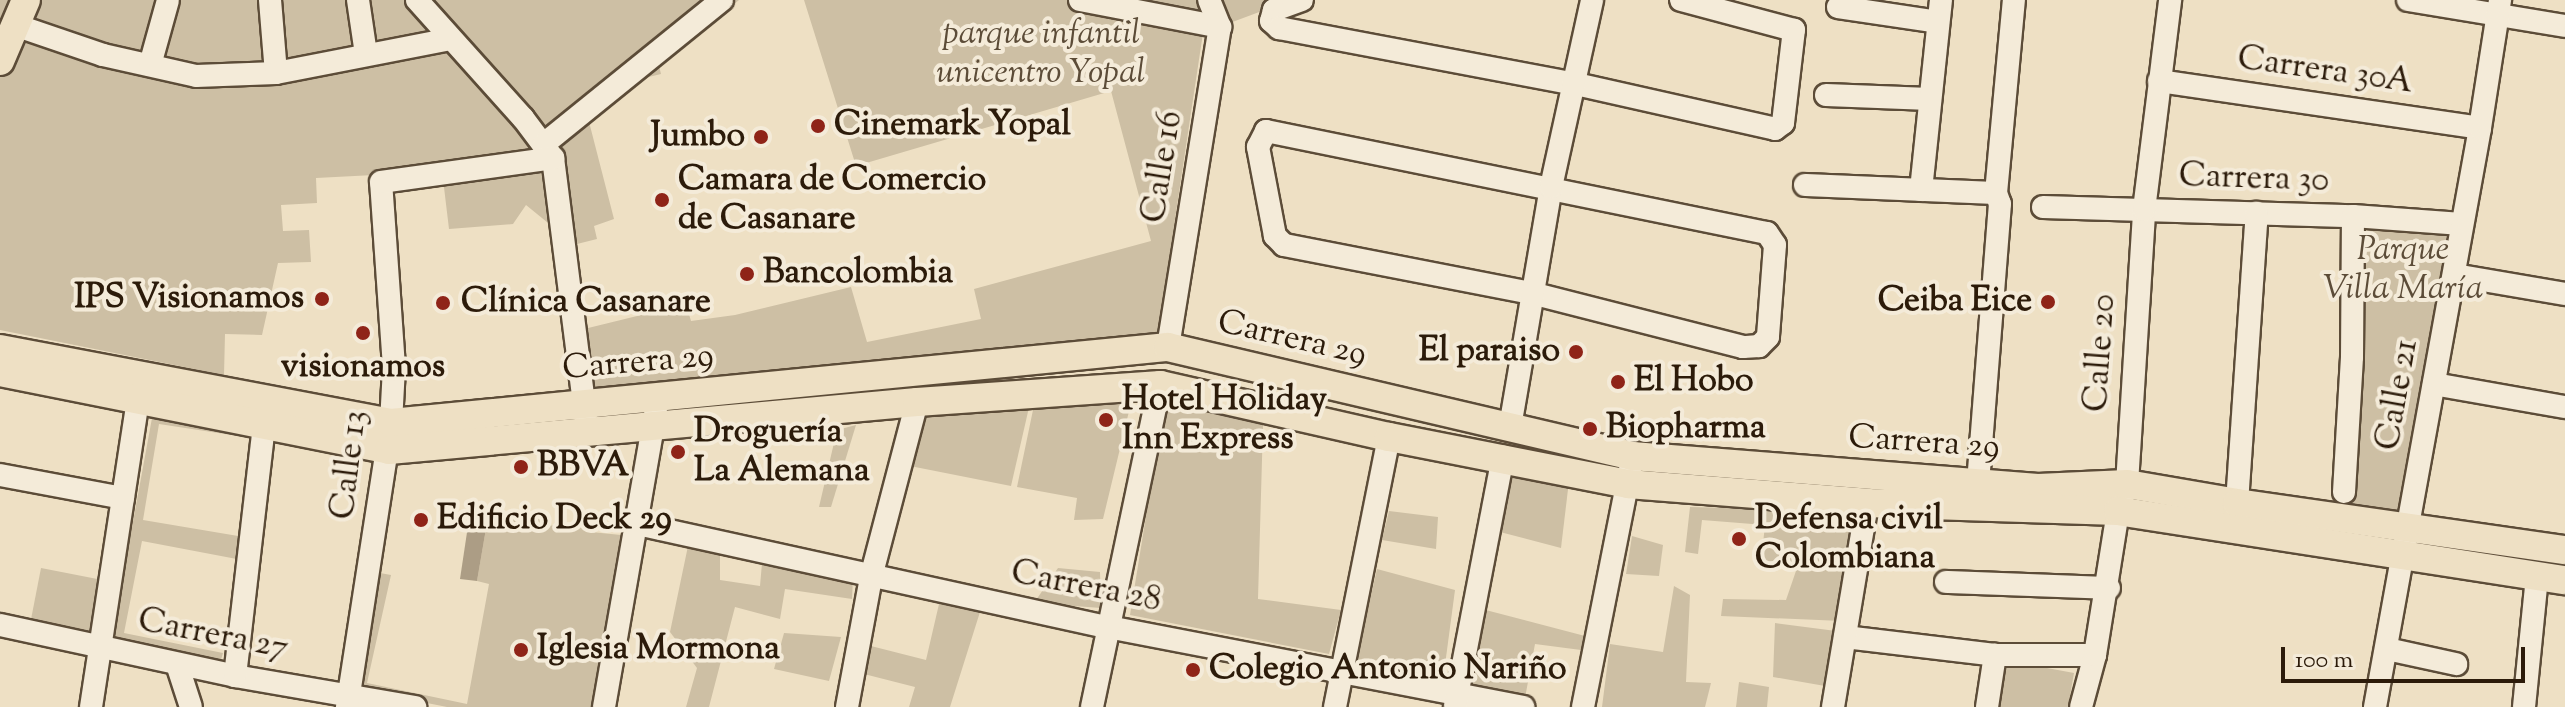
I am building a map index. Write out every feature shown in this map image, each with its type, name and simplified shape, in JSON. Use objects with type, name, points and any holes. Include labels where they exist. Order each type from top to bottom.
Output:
[{"type":"main road","points":[[0,61],[21,12]]},
{"type":"main road","name":"Carrera 29","points":[[0,349],[390,436],[585,403],[1168,347],[1632,456],[2038,488],[2127,484],[2237,503],[2405,540],[2551,578]]},
{"type":"main road","name":"Carrera 29","points":[[0,372],[264,424],[390,436],[653,428],[917,402],[1160,385],[1389,437],[1628,484],[1867,503],[2118,511],[2405,540],[2565,550]]},
{"type":"street","points":[[150,65],[168,0]]},
{"type":"street","points":[[270,0],[276,73]]},
{"type":"street","points":[[358,0],[366,54]]},
{"type":"street","points":[[417,0],[548,151],[587,432]]},
{"type":"street","points":[[548,151],[722,0]]},
{"type":"street","points":[[1080,0],[1220,27]]},
{"type":"street","points":[[1209,0],[1220,27]]},
{"type":"street","points":[[1302,0],[1274,10],[1271,21],[1279,28],[1576,84],[1768,128],[1775,129],[1783,123],[1794,30],[1681,0]]},
{"type":"street","points":[[1510,427],[1551,187],[1592,0]]},
{"type":"street","points":[[1978,483],[2000,204],[1996,193],[2014,0]]},
{"type":"street","name":"Calle 20","points":[[2081,707],[2109,588],[2118,511],[2127,484],[2144,210],[2170,0]]},
{"type":"street","points":[[2408,0],[2499,7],[2565,26]]},
{"type":"street","points":[[1838,7],[1940,11],[1921,190]]},
{"type":"street","name":"Calle 21","points":[[2375,707],[2454,275],[2499,7]]},
{"type":"street","points":[[21,12],[103,55],[196,76],[276,73],[451,39]]},
{"type":"street","name":"Calle 16","points":[[1168,347],[1220,27]]},
{"type":"street","name":"Carrera 30A","points":[[2159,81],[2480,128]]},
{"type":"street","points":[[1826,95],[1930,99]]},
{"type":"street","points":[[1266,131],[1767,233],[1775,245],[1768,337],[1759,346],[1743,347],[1531,293],[1284,245],[1275,236],[1258,147],[1266,131]]},
{"type":"street","name":"Calle 13","points":[[348,700],[390,436],[394,367],[381,182],[548,151]]},
{"type":"street","points":[[1805,185],[1996,193]]},
{"type":"street","name":"Carrera 30","points":[[2043,207],[2353,216],[2462,224]]},
{"type":"street","points":[[2237,503],[2257,213]]},
{"type":"street","name":"Calle 21","points":[[2344,492],[2352,357],[2353,216]]},
{"type":"street","points":[[2454,275],[2565,294]]},
{"type":"street","points":[[2434,384],[2565,407]]},
{"type":"street","points":[[1092,707],[1160,385]]},
{"type":"street","points":[[604,707],[658,397]]},
{"type":"street","points":[[91,707],[138,401]]},
{"type":"street","points":[[847,707],[871,577],[917,402]]},
{"type":"street","points":[[235,676],[264,424]]},
{"type":"street","points":[[1335,707],[1389,437]]},
{"type":"street","points":[[1583,707],[1632,456]]},
{"type":"street","points":[[1456,700],[1503,457]]},
{"type":"street","points":[[0,475],[123,498]]},
{"type":"street","points":[[1833,707],[1867,503]]},
{"type":"street","name":"Carrera 28","points":[[638,524],[1108,627],[1342,670],[1456,700],[1523,707]]},
{"type":"street","points":[[2524,707],[2551,578]]},
{"type":"street","points":[[1946,582],[2109,588]]},
{"type":"street","name":"Carrera 27","points":[[0,625],[348,700],[415,707]]},
{"type":"street","points":[[1845,637],[1995,655],[2095,655]]},
{"type":"street","points":[[2387,649],[2456,664]]},
{"type":"street","points":[[1987,707],[1995,655]]},
{"type":"street","points":[[177,664],[191,707]]},
{"type":"green space","points":[[0,0],[739,0],[659,66],[661,74],[628,82],[587,114],[614,219],[594,226],[597,239],[569,246],[549,151],[374,175],[316,178],[317,203],[281,205],[283,231],[309,230],[311,262],[278,263],[262,335],[225,334],[224,375],[0,330]]},
{"type":"green space","name":"parque infantil unicentro Yopal","points":[[804,0],[1291,0],[1203,33],[1158,332],[1045,354],[589,400],[580,330],[686,304],[691,321],[735,315],[851,287],[867,342],[981,319],[974,289],[1151,241],[1111,91],[856,166]]},
{"type":"green space","points":[[540,165],[553,227],[526,205],[513,224],[449,229],[443,179]]},
{"type":"green space","name":"Parque Villa María","points":[[2360,225],[2454,229],[2401,512],[2350,508],[2363,333]]},
{"type":"green space","points":[[1165,399],[1263,425],[1258,599],[1341,610],[1329,654],[1130,615]]},
{"type":"green space","points":[[1030,403],[1011,486],[905,465],[919,410]]},
{"type":"green space","points":[[1131,403],[1103,519],[1074,520],[1077,498],[1017,487],[1033,410]]},
{"type":"green space","points":[[152,418],[257,433],[257,439],[159,424],[143,520],[244,537],[242,560],[142,541],[124,633],[223,653],[220,663],[111,642]]},
{"type":"green space","points":[[856,425],[831,507],[819,507],[837,430]]},
{"type":"green space","points":[[1511,468],[1569,481],[1561,548],[1500,532]]},
{"type":"green space","points":[[1690,507],[1855,511],[1842,621],[1721,616],[1723,599],[1786,600],[1797,568],[1761,562],[1765,525],[1702,520],[1698,554],[1685,552]]},
{"type":"green space","points":[[541,511],[539,526],[592,524],[591,532],[621,535],[592,707],[447,707],[357,689],[380,573],[391,575],[367,683],[467,704],[489,584],[477,581],[488,517]]},
{"type":"green space","points":[[1389,511],[1438,517],[1436,549],[1382,540]]},
{"type":"green space","points":[[1632,536],[1663,545],[1659,576],[1626,574]]},
{"type":"green space","points":[[688,546],[720,551],[720,580],[760,586],[762,563],[853,578],[852,599],[785,589],[780,619],[735,607],[709,707],[686,707],[697,668],[670,632]]},
{"type":"green space","points":[[41,568],[100,579],[90,630],[31,619]]},
{"type":"green space","points":[[1058,568],[1100,572],[1101,608],[1034,603]]},
{"type":"green space","points":[[1377,569],[1455,590],[1443,680],[1356,662]]},
{"type":"green space","points":[[1674,586],[1690,595],[1686,682],[1711,683],[1705,707],[1602,707],[1610,644],[1663,652]]},
{"type":"green space","points":[[939,604],[980,612],[950,707],[909,707],[915,687],[864,674],[867,645],[926,660]]},
{"type":"green space","points":[[1478,608],[1585,636],[1581,650],[1535,644],[1525,698],[1460,686]]},
{"type":"green space","points":[[1775,623],[1836,631],[1825,686],[1773,677]]},
{"type":"green space","points":[[784,633],[841,637],[829,681],[774,669]]},
{"type":"green space","points":[[2003,660],[2074,673],[2068,707],[1994,707]]},
{"type":"green space","points":[[1739,682],[1769,687],[1767,707],[1736,707]]},
{"type":"shaded area","points":[[488,517],[477,581],[460,579],[469,519]]},
{"type":"place","name":"Cinemark Yopal","points":[[818,126]]},
{"type":"place","name":"Jumbo","points":[[761,137]]},
{"type":"place","name":"Camara de Comercio de Casanare","points":[[662,200]]},
{"type":"place","name":"Bancolombia","points":[[747,274]]},
{"type":"place","name":"IPS Visionamos","points":[[322,299]]},
{"type":"place","name":"Ceiba Eice","points":[[2048,302]]},
{"type":"place","name":"Clínica Casanare","points":[[443,303]]},
{"type":"place","name":"visionamos","points":[[363,333]]},
{"type":"place","name":"El paraiso","points":[[1576,352]]},
{"type":"place","name":"El Hobo","points":[[1618,382]]},
{"type":"place","name":"Hotel Holiday Inn Express","points":[[1106,420]]},
{"type":"place","name":"Biopharma","points":[[1590,429]]},
{"type":"place","name":"Droguería La Alemana","points":[[678,452]]},
{"type":"place","name":"BBVA","points":[[521,467]]},
{"type":"place","name":"Edificio Deck 29","points":[[421,520]]},
{"type":"place","name":"Defensa civil Colombiana","points":[[1739,539]]},
{"type":"place","name":"Iglesia Mormona","points":[[521,650]]},
{"type":"place","name":"Colegio Antonio Nariño","points":[[1193,670]]}]
